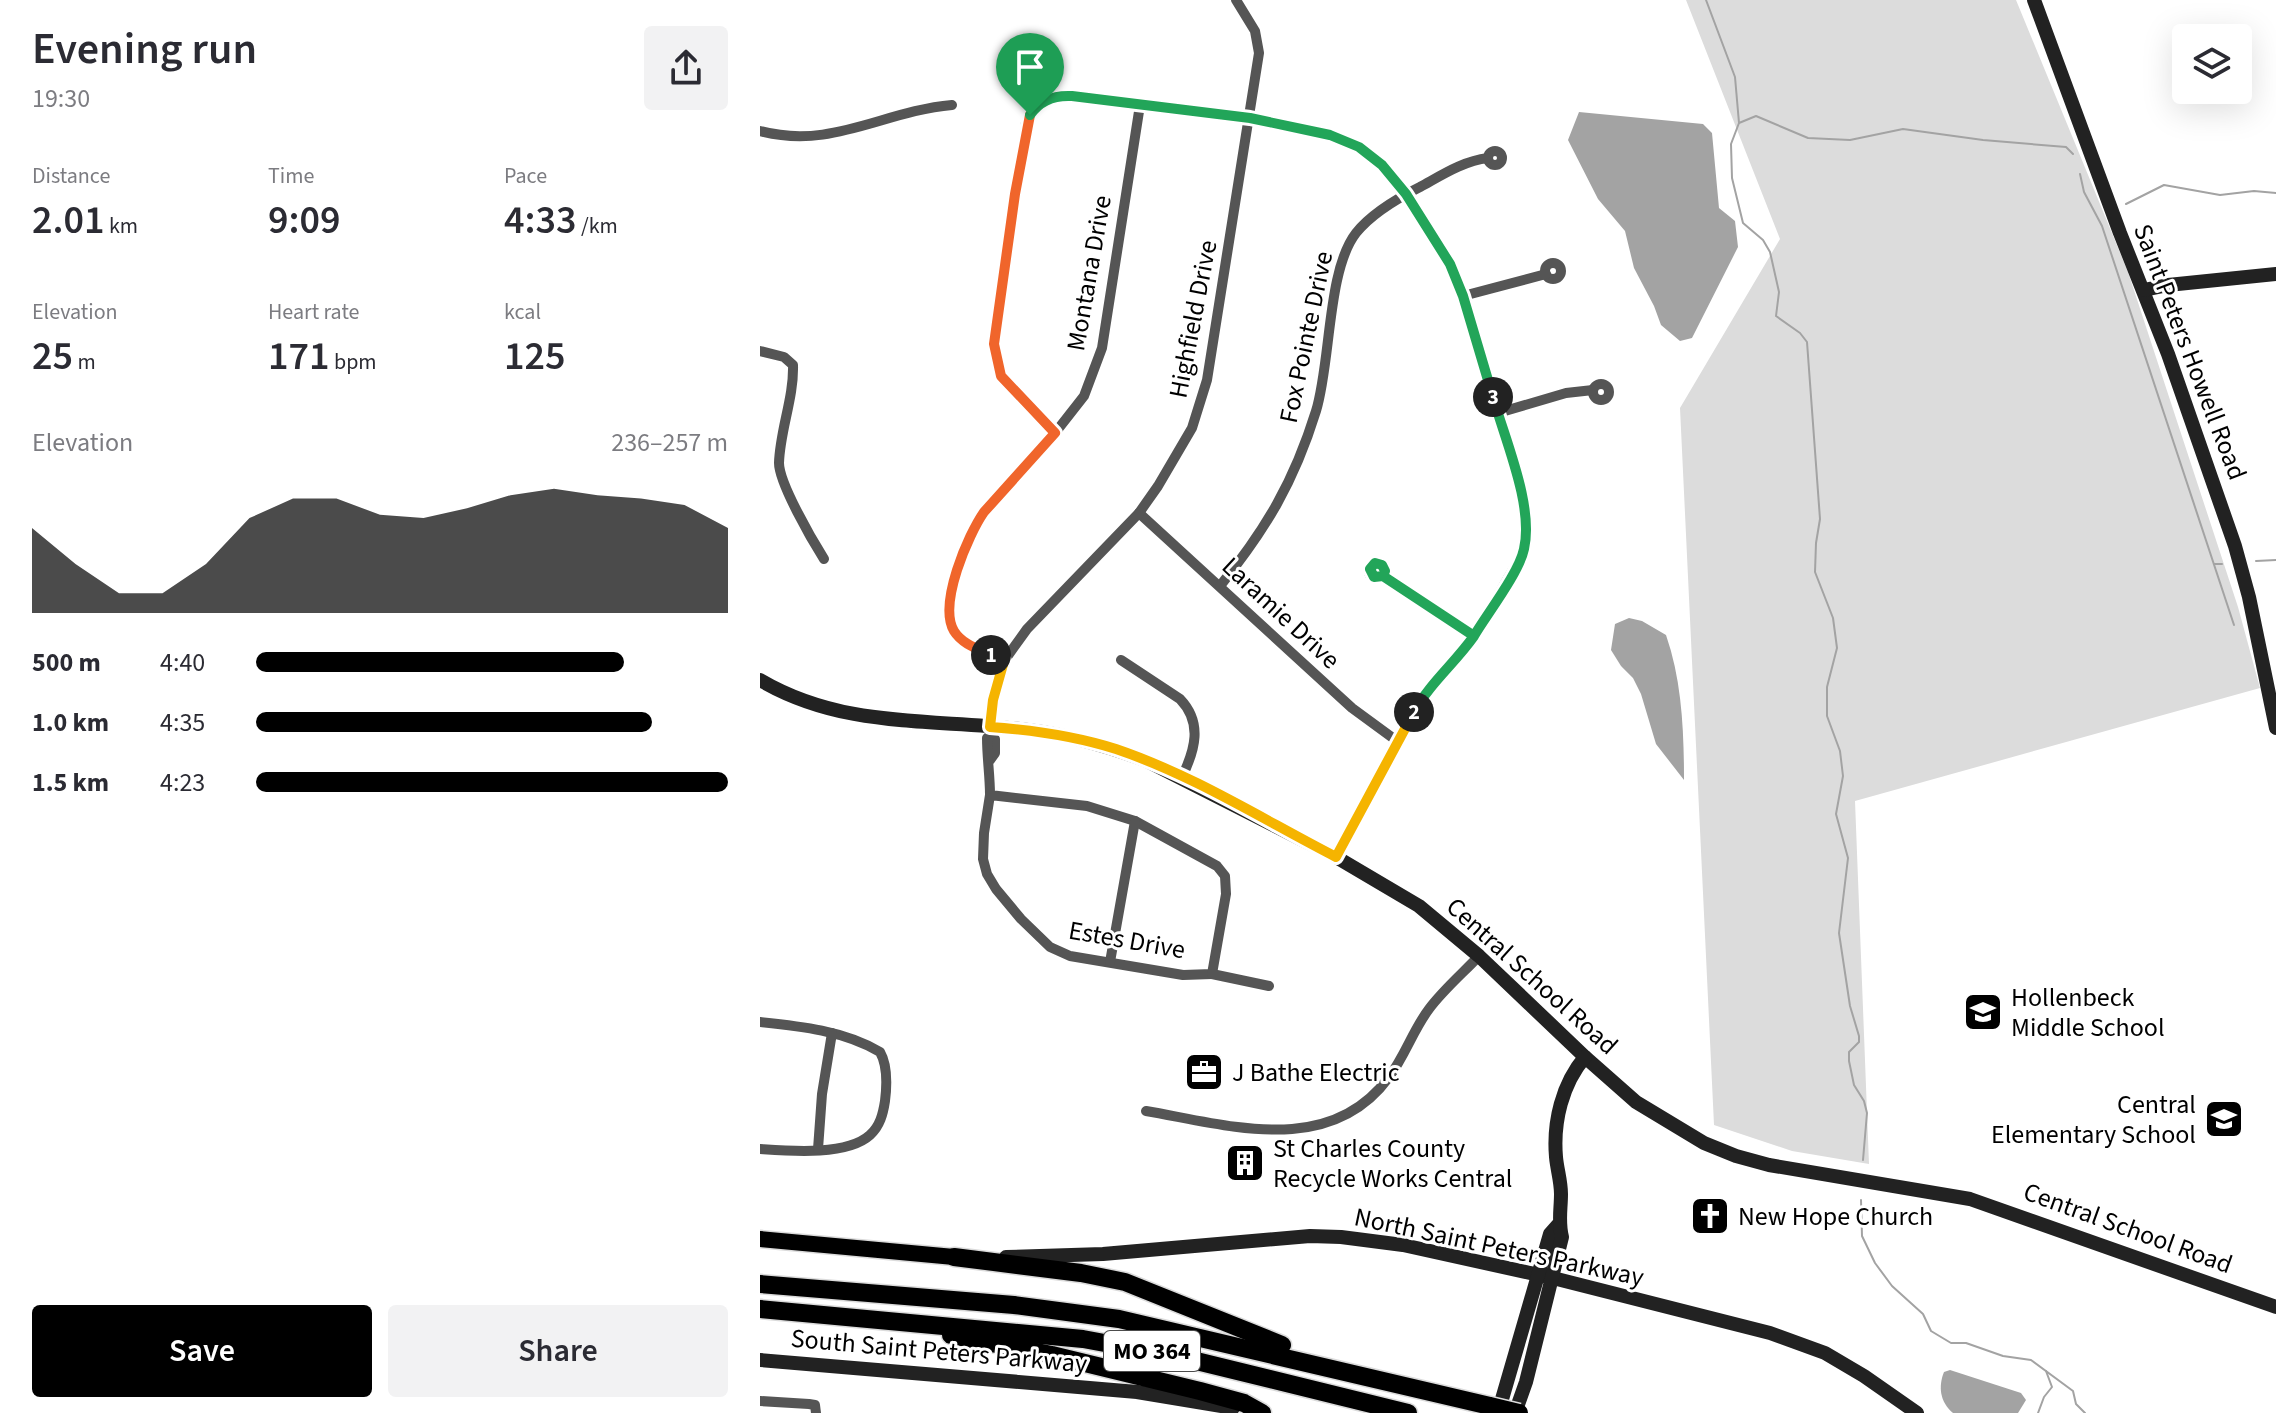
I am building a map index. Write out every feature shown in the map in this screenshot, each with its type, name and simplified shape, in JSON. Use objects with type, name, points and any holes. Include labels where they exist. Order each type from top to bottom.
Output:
[{"type":"highway","points":[[954,1257],[1081,1273],[1125,1282],[1236,1328],[1360,1373]]},
{"type":"highway","name":"MO 364","points":[[760,1284],[1089,1314],[1360,1373],[1517,1413]]},
{"type":"highway","name":"MO 364","points":[[760,1309],[1051,1334],[1116,1344],[1408,1413]]},
{"type":"highway","points":[[890,1320],[1108,1368],[1244,1403],[1262,1413]]},
{"type":"main road","name":"Saint Peters Howell Road","points":[[2037,2],[2235,546],[2249,597],[2276,728]]},
{"type":"main road","points":[[2144,290],[2276,274]]},
{"type":"main road","name":"Central School Road","points":[[760,680],[787,695],[842,713],[990,730],[1027,729],[1115,749],[1182,777],[1336,857],[1419,906],[1479,956],[1636,1102],[1684,1132],[1736,1156],[1810,1173],[1970,1199],[2276,1307]]},
{"type":"main road","points":[[1517,1413],[1562,1237],[1558,1225],[1561,1193],[1556,1125],[1569,1082],[1585,1057]]},
{"type":"main road","points":[[1494,1409],[1550,1234],[1558,1225]]},
{"type":"main road","name":"North Saint Peters Parkway","points":[[760,1239],[954,1257],[1057,1257],[1280,1238],[1341,1237],[1403,1245],[1537,1274],[1795,1340],[1849,1366],[1917,1413]]},
{"type":"main road","name":"South Saint Peters Parkway","points":[[760,1360],[1137,1392],[1197,1400],[1255,1413]]},
{"type":"street","name":"Highfield Drive","points":[[990,730],[993,700],[1004,661],[1027,629],[1139,513],[1192,428],[1201,405],[1259,53],[1255,31],[1236,0]]},
{"type":"street","points":[[1034,109],[1029,98],[1032,83],[1039,81],[1046,84],[1049,99]]},
{"type":"street","points":[[1055,433],[1001,376],[994,344],[1026,122],[1034,109],[1049,99],[1072,96],[1250,118],[1309,129],[1351,143],[1382,165],[1406,194],[1450,264],[1463,296],[1521,494],[1527,526],[1524,551],[1458,659],[1424,693],[1336,857]]},
{"type":"street","points":[[760,131],[807,137],[847,132],[923,107],[952,105]]},
{"type":"street","name":"Montana Drive","points":[[1004,661],[966,643],[951,623],[952,596],[961,557],[974,525],[1084,396],[1102,348],[1140,105]]},
{"type":"street","name":"Fox Pointe Drive","points":[[1220,586],[1263,530],[1294,473],[1320,398],[1339,272],[1350,243],[1371,218],[1406,194],[1474,160],[1488,158]]},
{"type":"street","points":[[1463,296],[1546,274]]},
{"type":"street","points":[[760,351],[784,357],[793,365],[794,387],[779,464],[782,482],[824,559]]},
{"type":"street","points":[[1498,413],[1566,393],[1593,390]]},
{"type":"street","name":"Laramie Drive","points":[[1139,513],[1352,708],[1397,741]]},
{"type":"street","points":[[1383,576],[1474,636]]},
{"type":"street","points":[[1121,660],[1188,707],[1195,729],[1195,741],[1182,777]]},
{"type":"street","name":"Estes Drive","points":[[990,730],[987,738],[990,795],[983,859],[996,889],[1035,935],[1050,947],[1070,956],[1183,975],[1212,974],[1226,894],[1225,876],[1207,859],[1135,821],[1087,806],[990,795]]},
{"type":"street","points":[[1110,962],[1135,821]]},
{"type":"street","points":[[1146,1111],[1276,1131],[1304,1129],[1339,1118],[1365,1102],[1387,1080],[1429,1008],[1479,956]]},
{"type":"street","points":[[1212,974],[1269,986]]},
{"type":"street","points":[[760,1022],[832,1033],[866,1044],[880,1052],[886,1072],[886,1096],[878,1125],[870,1136],[855,1144],[818,1149],[760,1149]]},
{"type":"street","points":[[818,1149],[822,1094],[832,1033]]},
{"type":"street","points":[[760,1401],[815,1405],[816,1413]]},
{"type":"shaded area","points":[[1686,0],[2016,0],[2128,272],[2238,607],[2260,688],[1855,801],[1869,1164],[1792,1151],[1714,1125],[1680,408],[1780,239]]},
{"type":"shaded area","points":[[1579,112],[1703,124],[1712,133],[1719,208],[1735,221],[1738,247],[1692,338],[1680,341],[1661,325],[1634,268],[1625,231],[1598,199],[1568,140]]},
{"type":"shaded area","points":[[1629,618],[1642,621],[1666,635],[1676,670],[1681,706],[1684,780],[1656,744],[1641,694],[1633,678],[1611,650],[1615,624]]},
{"type":"shaded area","points":[[1950,1370],[2021,1393],[2026,1400],[2018,1413],[1953,1413],[1945,1404],[1941,1389],[1944,1372]]},
{"type":"waterway","points":[[1706,0],[1735,77],[1739,123],[1731,144],[1732,178],[1743,223],[1763,240],[1770,252],[1779,292],[1776,316],[1807,342],[1820,519],[1815,572],[1833,618],[1837,648],[1827,687],[1827,716],[1840,751],[1843,776],[1836,814],[1848,858],[1839,933],[1850,1006],[1859,1036],[1859,1042],[1849,1052],[1849,1061],[1854,1085],[1867,1113],[1863,1160]]},
{"type":"waterway","points":[[1739,123],[1756,116],[1808,138],[1850,140],[1903,129],[2066,147],[2073,154]]},
{"type":"waterway","points":[[2080,174],[2084,192],[2102,226],[2234,625]]},
{"type":"waterway","points":[[2126,204],[2164,185],[2220,195],[2254,191],[2276,193]]},
{"type":"waterway","points":[[2256,561],[2276,560]]},
{"type":"waterway","points":[[2214,564],[2222,564]]},
{"type":"waterway","points":[[1861,1200],[1862,1236],[1875,1263],[1892,1286],[1923,1314],[1931,1331],[1951,1343],[1966,1343],[2003,1356],[2031,1360],[2073,1391],[2076,1404],[2085,1413]]},
{"type":"waterway","points":[[2038,1413],[2052,1387],[2046,1371]]},
{"type":"place","name":"Hollenbeck Middle School","points":[[1983,1012]]},
{"type":"place","name":"J Bathe Electric","points":[[1204,1072]]},
{"type":"place","name":"Central Elementary School","points":[[2224,1119]]},
{"type":"place","name":"St Charles County Recycle Works Central","points":[[1245,1163]]},
{"type":"place","name":"New Hope Church","points":[[1710,1216]]},
{"type":"route","points":[[1030,115],[1026,122],[994,344],[1001,376],[1055,433],[974,525],[961,557],[951,609],[951,623],[957,635],[966,643],[1004,661],[993,700],[990,727],[1055,734],[1115,749],[1147,761],[1336,857],[1424,693],[1458,659],[1474,636],[1383,576],[1374,577],[1370,574],[1371,566],[1375,563],[1382,565],[1385,569],[1383,576],[1474,636],[1524,551],[1527,526],[1521,494],[1463,296],[1450,264],[1406,194],[1382,165],[1341,138],[1250,118],[1072,96],[1058,96],[1045,101],[1030,115]]}]
